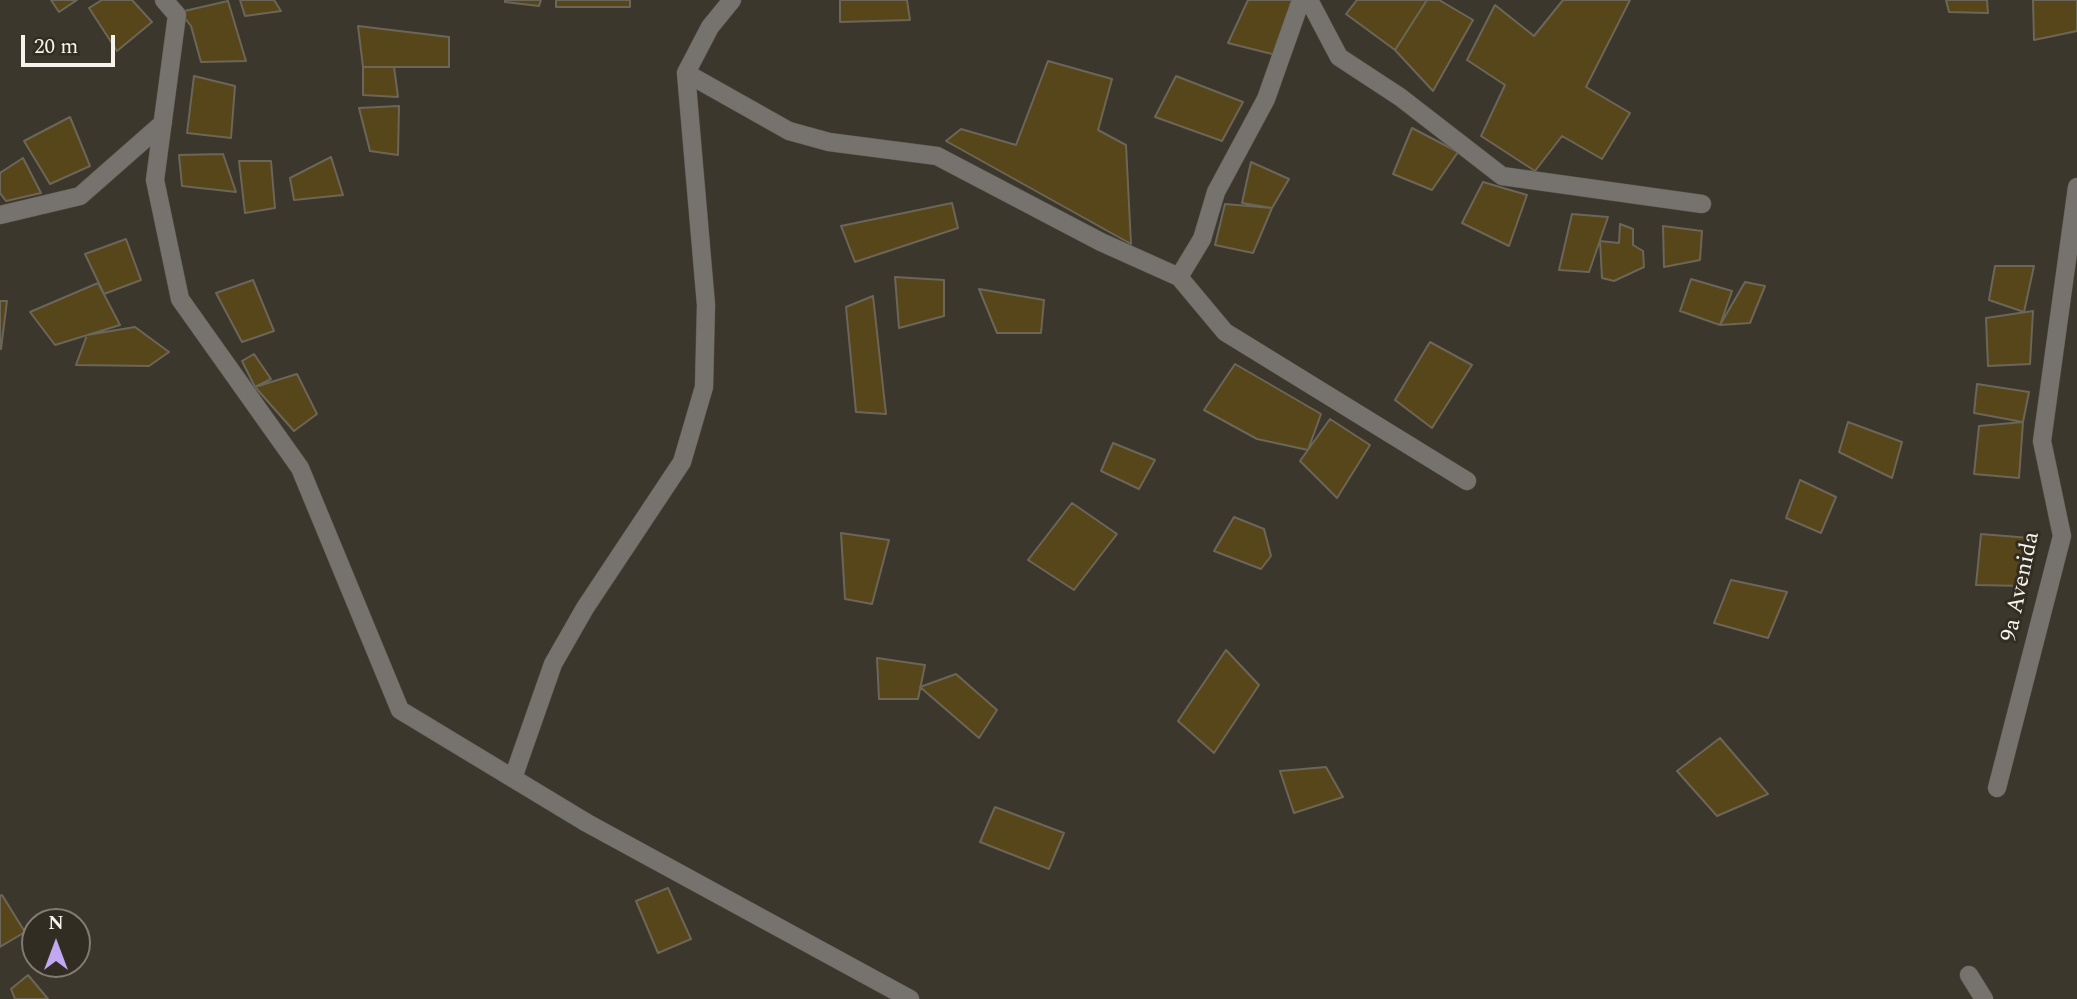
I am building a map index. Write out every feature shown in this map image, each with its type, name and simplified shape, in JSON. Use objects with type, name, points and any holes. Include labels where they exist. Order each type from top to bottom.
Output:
[{"type":"street","points":[[164,0],[177,15],[155,180],[180,299],[300,468],[400,710],[587,823],[910,999]]},
{"type":"street","points":[[513,778],[553,664],[585,608],[682,462],[704,387],[706,305],[687,73],[710,27],[732,0]]},
{"type":"street","points":[[1179,277],[1202,239],[1216,192],[1266,99],[1301,0]]},
{"type":"street","points":[[1309,0],[1339,58],[1400,97],[1503,176],[1702,204]]},
{"type":"street","points":[[687,73],[789,131],[829,142],[937,156],[1101,242],[1179,277],[1225,332],[1467,481]]},
{"type":"street","points":[[0,215],[80,196],[163,123]]},
{"type":"street","name":"9a Avenida","points":[[1997,788],[2063,536],[2042,441],[2077,187]]},
{"type":"street","points":[[1969,975],[1984,999]]},
{"type":"building","points":[[51,0],[77,0],[59,12]]},
{"type":"building","points":[[102,0],[132,0],[152,22],[117,51],[89,8]]},
{"type":"building","points":[[240,0],[274,0],[281,11],[245,16]]},
{"type":"building","points":[[505,0],[541,0],[539,6]]},
{"type":"building","points":[[556,0],[630,0],[630,7],[556,7]]},
{"type":"building","points":[[840,0],[907,0],[910,20],[840,22]]},
{"type":"building","points":[[1248,0],[1300,0],[1280,56],[1228,43]]},
{"type":"building","points":[[1357,0],[1427,0],[1395,50],[1346,14]]},
{"type":"building","points":[[1427,0],[1439,0],[1473,20],[1433,91],[1395,50]]},
{"type":"building","points":[[1563,0],[1630,0],[1586,87],[1630,113],[1602,159],[1562,136],[1535,171],[1481,136],[1505,85],[1467,60],[1495,5],[1534,36]]},
{"type":"building","points":[[1946,0],[1987,0],[1988,13],[1949,12]]},
{"type":"building","points":[[2033,0],[2077,0],[2077,31],[2034,40]]},
{"type":"building","points":[[228,1],[246,61],[201,62],[191,26],[180,12]]},
{"type":"building","points":[[358,26],[449,37],[449,67],[363,67]]},
{"type":"building","points":[[1048,61],[1112,79],[1098,130],[1126,145],[1131,244],[946,141],[961,129],[1016,145]]},
{"type":"building","points":[[363,67],[394,67],[398,97],[363,95]]},
{"type":"building","points":[[194,76],[235,86],[231,138],[187,133]]},
{"type":"building","points":[[1176,76],[1243,102],[1222,141],[1155,117]]},
{"type":"building","points":[[399,106],[398,155],[370,151],[359,108]]},
{"type":"building","points":[[70,117],[90,166],[50,184],[24,141]]},
{"type":"building","points":[[1412,128],[1458,152],[1432,190],[1393,174]]},
{"type":"building","points":[[223,154],[236,192],[182,186],[179,155]]},
{"type":"building","points":[[331,157],[343,195],[294,200],[290,178]]},
{"type":"building","points":[[23,158],[41,193],[6,201],[0,193],[0,173]]},
{"type":"building","points":[[239,161],[271,161],[275,208],[245,213]]},
{"type":"building","points":[[1251,162],[1289,179],[1272,208],[1242,203]]},
{"type":"building","points":[[1483,182],[1527,195],[1509,246],[1462,223]]},
{"type":"building","points":[[952,203],[958,228],[855,262],[841,226]]},
{"type":"building","points":[[1225,204],[1272,208],[1253,253],[1215,245]]},
{"type":"building","points":[[1572,214],[1608,217],[1589,272],[1559,270]]},
{"type":"building","points":[[1620,224],[1633,229],[1633,245],[1643,251],[1644,267],[1614,281],[1602,278],[1600,241],[1619,243]]},
{"type":"building","points":[[1663,226],[1702,231],[1700,260],[1664,267]]},
{"type":"building","points":[[126,239],[141,280],[104,294],[85,254]]},
{"type":"building","points":[[1995,266],[2034,266],[2024,312],[1989,300]]},
{"type":"building","points":[[895,277],[944,280],[944,316],[899,328]]},
{"type":"building","points":[[1691,279],[1732,291],[1720,325],[1680,311]]},
{"type":"building","points":[[253,280],[274,331],[242,342],[216,293]]},
{"type":"building","points":[[1745,282],[1765,286],[1750,323],[1720,325]]},
{"type":"building","points":[[98,283],[120,325],[55,345],[30,312]]},
{"type":"building","points":[[979,289],[1044,300],[1041,333],[997,333]]},
{"type":"building","points":[[873,296],[886,414],[856,412],[846,307]]},
{"type":"building","points":[[0,301],[7,301],[1,349],[0,349]]},
{"type":"building","points":[[2033,311],[2030,364],[1988,366],[1986,318]]},
{"type":"building","points":[[135,327],[169,352],[149,366],[76,365],[87,335]]},
{"type":"building","points":[[1430,342],[1472,365],[1432,428],[1395,400]]},
{"type":"building","points":[[254,354],[271,379],[255,387],[242,361]]},
{"type":"building","points":[[1235,364],[1321,414],[1308,450],[1257,439],[1204,410]]},
{"type":"building","points":[[297,374],[317,414],[294,431],[255,387]]},
{"type":"building","points":[[1977,384],[2029,392],[2023,422],[1974,413]]},
{"type":"building","points":[[1330,419],[1370,445],[1337,498],[1300,461]]},
{"type":"building","points":[[1848,422],[1902,442],[1892,478],[1839,452]]},
{"type":"building","points":[[2023,422],[2019,478],[1974,474],[1979,426]]},
{"type":"building","points":[[1113,443],[1155,460],[1139,489],[1101,471]]},
{"type":"building","points":[[1800,480],[1836,497],[1821,533],[1786,518]]},
{"type":"building","points":[[1072,503],[1117,534],[1074,590],[1028,560]]},
{"type":"building","points":[[1234,517],[1264,529],[1271,556],[1261,569],[1214,551]]},
{"type":"building","points":[[841,533],[889,540],[872,604],[845,599]]},
{"type":"building","points":[[1981,534],[2030,538],[2025,586],[1976,585]]},
{"type":"building","points":[[1731,580],[1787,592],[1768,638],[1714,623]]},
{"type":"building","points":[[1226,650],[1259,685],[1214,753],[1178,721]]},
{"type":"building","points":[[877,658],[925,665],[918,699],[879,699]]},
{"type":"building","points":[[956,674],[997,710],[979,738],[920,687]]},
{"type":"building","points":[[1720,738],[1768,794],[1717,816],[1677,771]]},
{"type":"building","points":[[1326,767],[1343,797],[1294,813],[1280,771]]},
{"type":"building","points":[[995,807],[1064,833],[1049,869],[980,842]]},
{"type":"building","points":[[668,888],[691,939],[658,953],[636,901]]},
{"type":"building","points":[[2,895],[21,926],[21,934],[0,947]]},
{"type":"building","points":[[24,978],[30,978],[48,999],[15,999],[11,989]]}]
